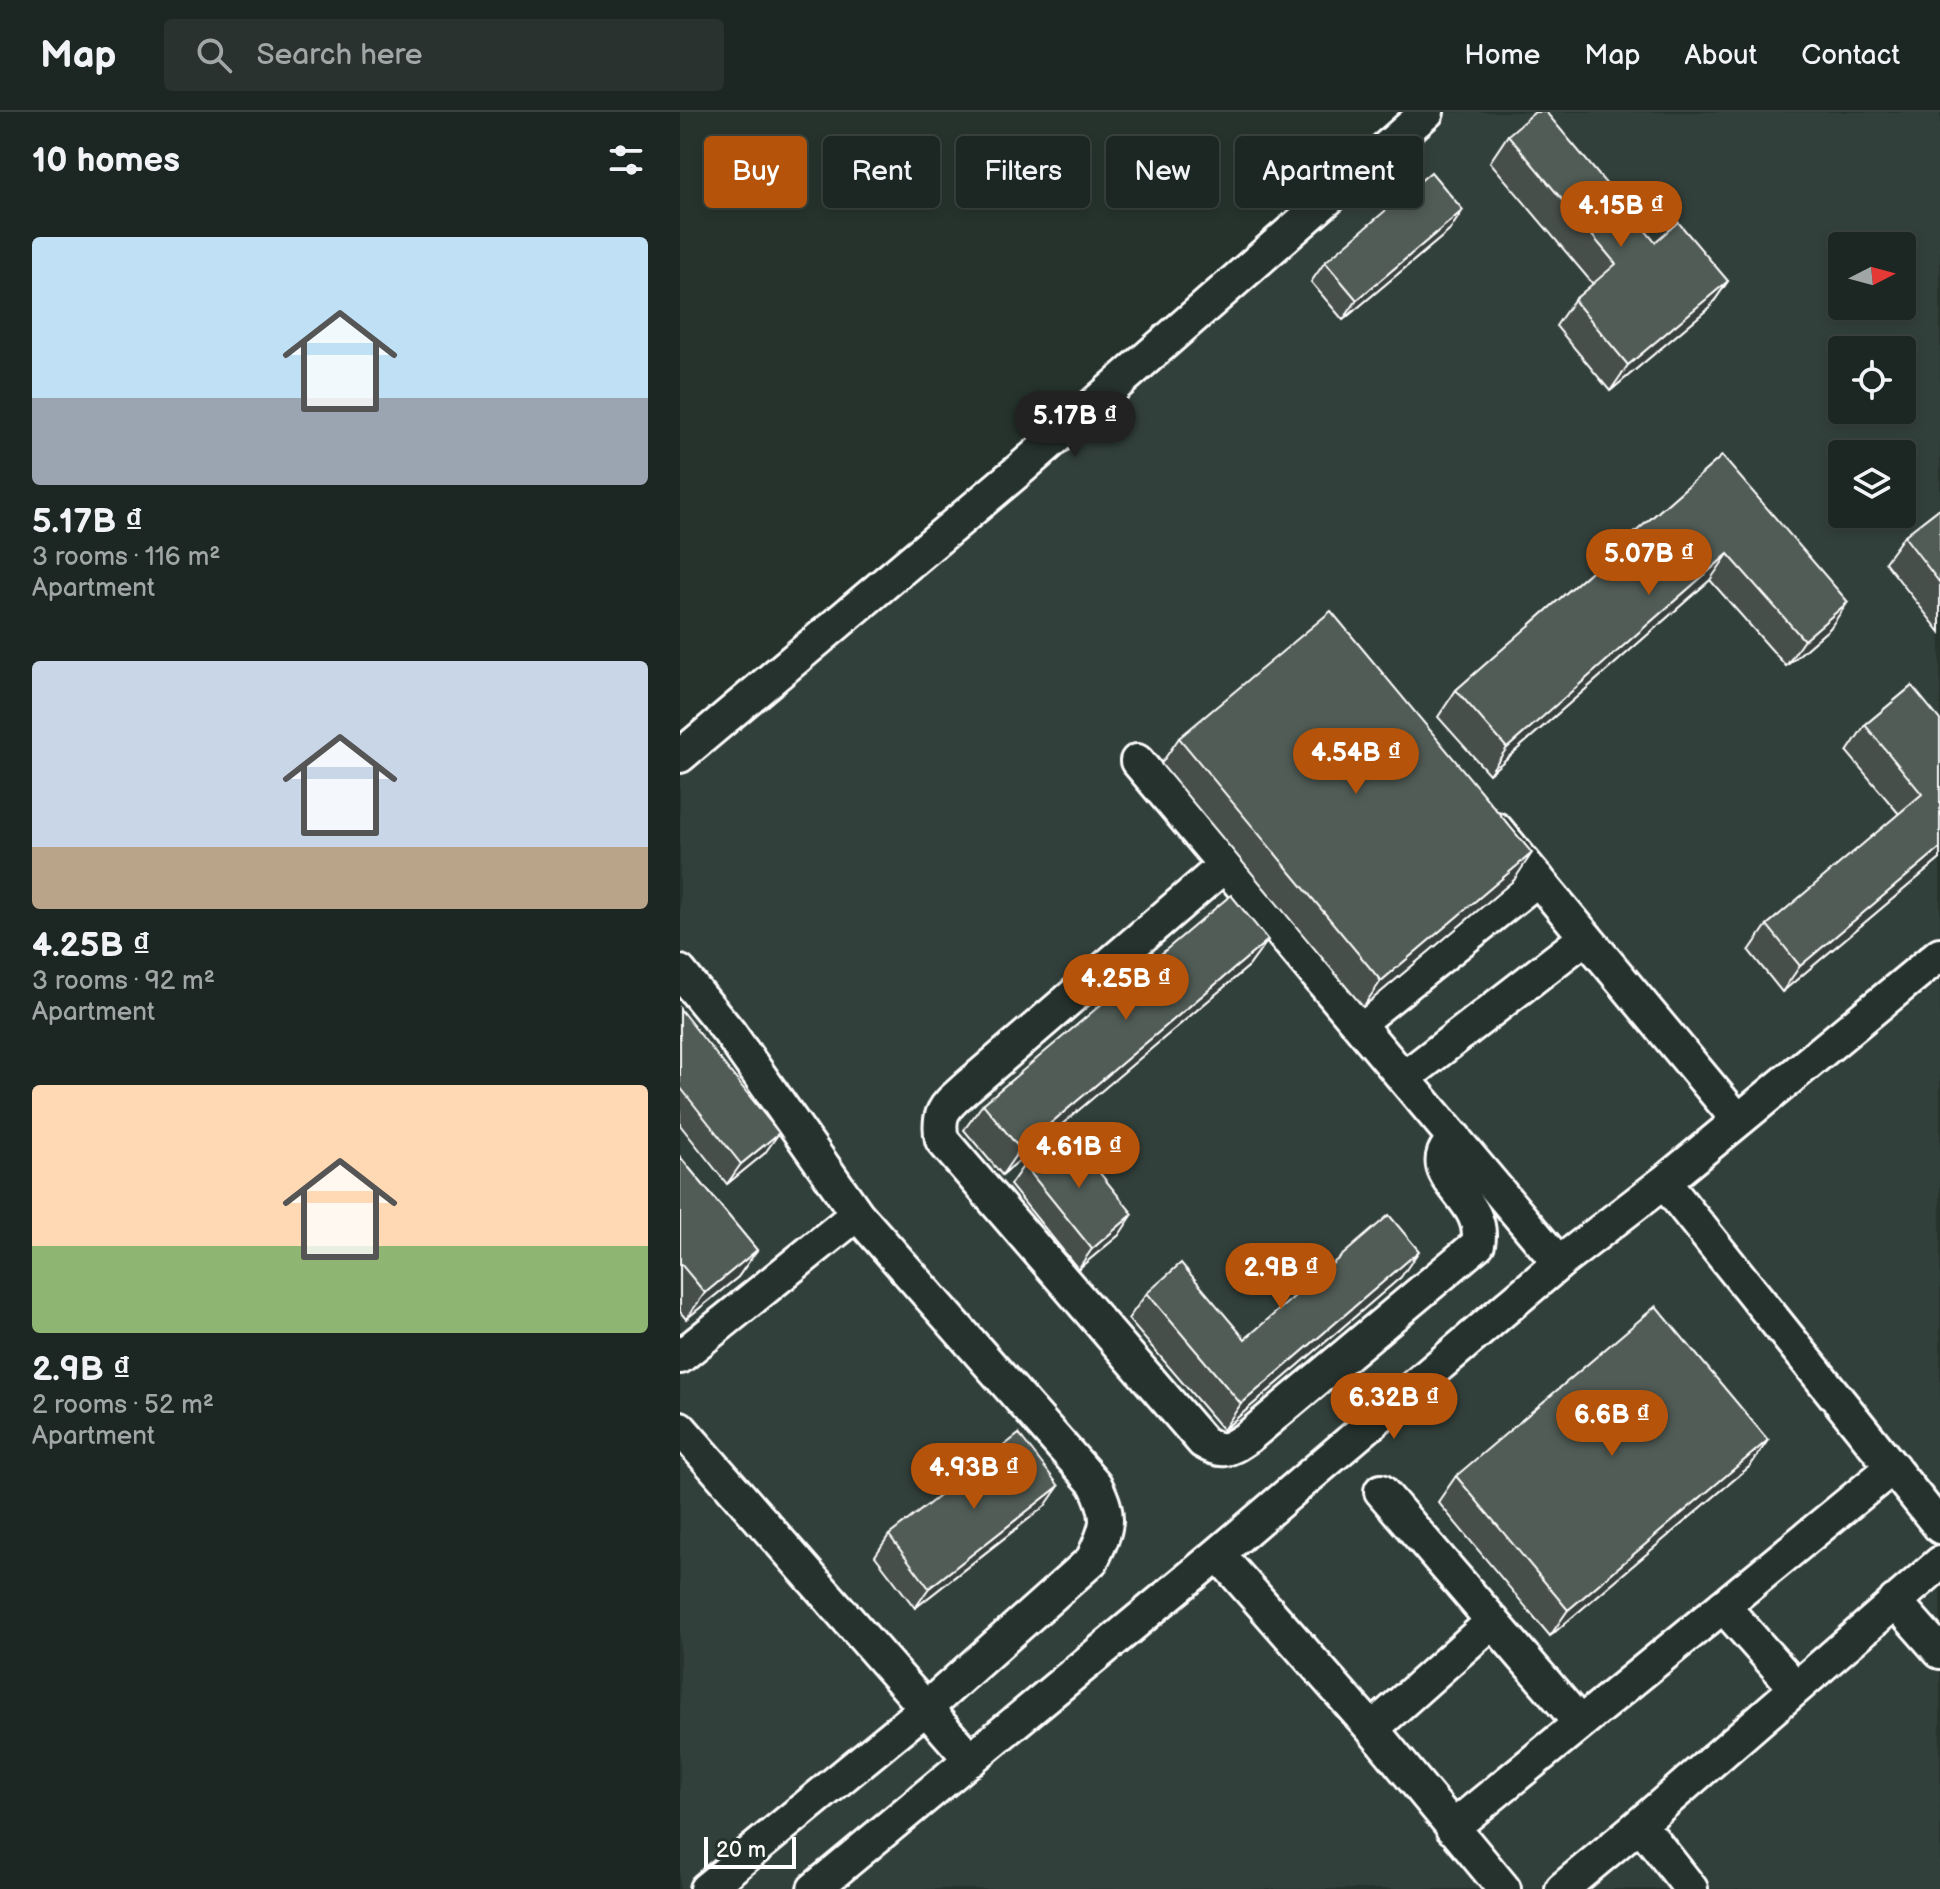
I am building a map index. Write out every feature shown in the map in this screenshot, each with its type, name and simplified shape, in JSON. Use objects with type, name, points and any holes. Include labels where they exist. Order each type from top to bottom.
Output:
[{"type":"street","points":[[680,756],[1018,471],[1427,112]]},
{"type":"street","points":[[1137,761],[1559,1263]]},
{"type":"street","points":[[1481,811],[1738,1120]]},
{"type":"street","points":[[1225,865],[959,1094],[942,1110],[939,1126],[942,1140],[1203,1442],[1216,1450],[1230,1449],[1248,1437],[1478,1244],[1481,1230],[1475,1215],[1444,1172],[1444,1152],[1455,1138]]},
{"type":"street","points":[[1358,1023],[1538,879]]},
{"type":"street","points":[[1404,1078],[1586,937]]},
{"type":"street","points":[[814,1889],[1218,1554],[1559,1263],[1664,1182],[1940,954]]},
{"type":"street","points":[[680,972],[729,1032],[857,1214],[1095,1484],[1105,1504],[1107,1530],[1092,1560],[925,1709],[706,1889]]},
{"type":"street","points":[[1664,1182],[1940,1527]]},
{"type":"street","points":[[680,1357],[857,1214]]},
{"type":"street","points":[[680,1428],[971,1760]]},
{"type":"street","points":[[1452,1828],[1893,1467]]},
{"type":"street","points":[[1381,1491],[1580,1723]]},
{"type":"street","points":[[1218,1554],[1372,1729],[1504,1889]]},
{"type":"street","points":[[1562,1889],[1940,1563]]},
{"type":"street","points":[[1895,1601],[1940,1652]]},
{"type":"street","points":[[1723,1606],[1796,1688]]},
{"type":"street","points":[[1372,1729],[1493,1621]]},
{"type":"street","points":[[1640,1824],[1691,1889]]},
{"type":"shaded area","points":[[1410,112],[1940,112],[1940,1889],[680,1889],[680,742],[1299,208],[1423,208],[1423,136],[1382,136]]},
{"type":"building","points":[[1535,112],[1546,112],[1655,242],[1678,222],[1728,281],[1628,365],[1574,300],[1616,264],[1508,135]]},
{"type":"building","points":[[1431,172],[1463,210],[1357,300],[1325,262],[1389,208],[1423,208],[1423,179]]},
{"type":"building","points":[[1722,456],[1848,602],[1804,640],[1728,554],[1507,748],[1456,690]]},
{"type":"building","points":[[1940,508],[1940,583],[1904,536]]},
{"type":"building","points":[[1331,611],[1532,853],[1381,981],[1179,738]]},
{"type":"building","points":[[1912,686],[1940,720],[1940,848],[1800,966],[1767,925],[1922,794],[1865,725]]},
{"type":"building","points":[[1231,895],[1268,940],[1020,1149],[983,1104]]},
{"type":"building","points":[[680,1009],[779,1133],[741,1164],[680,1087]]},
{"type":"building","points":[[1066,1131],[1133,1214],[1092,1249],[1024,1165]]},
{"type":"building","points":[[680,1157],[757,1250],[705,1293],[680,1263]]},
{"type":"building","points":[[1389,1215],[1419,1251],[1241,1404],[1147,1293],[1181,1263],[1245,1339]]},
{"type":"building","points":[[1656,1306],[1768,1440],[1568,1610],[1456,1476]]},
{"type":"building","points":[[1019,1434],[1059,1486],[929,1588],[889,1535]]}]
